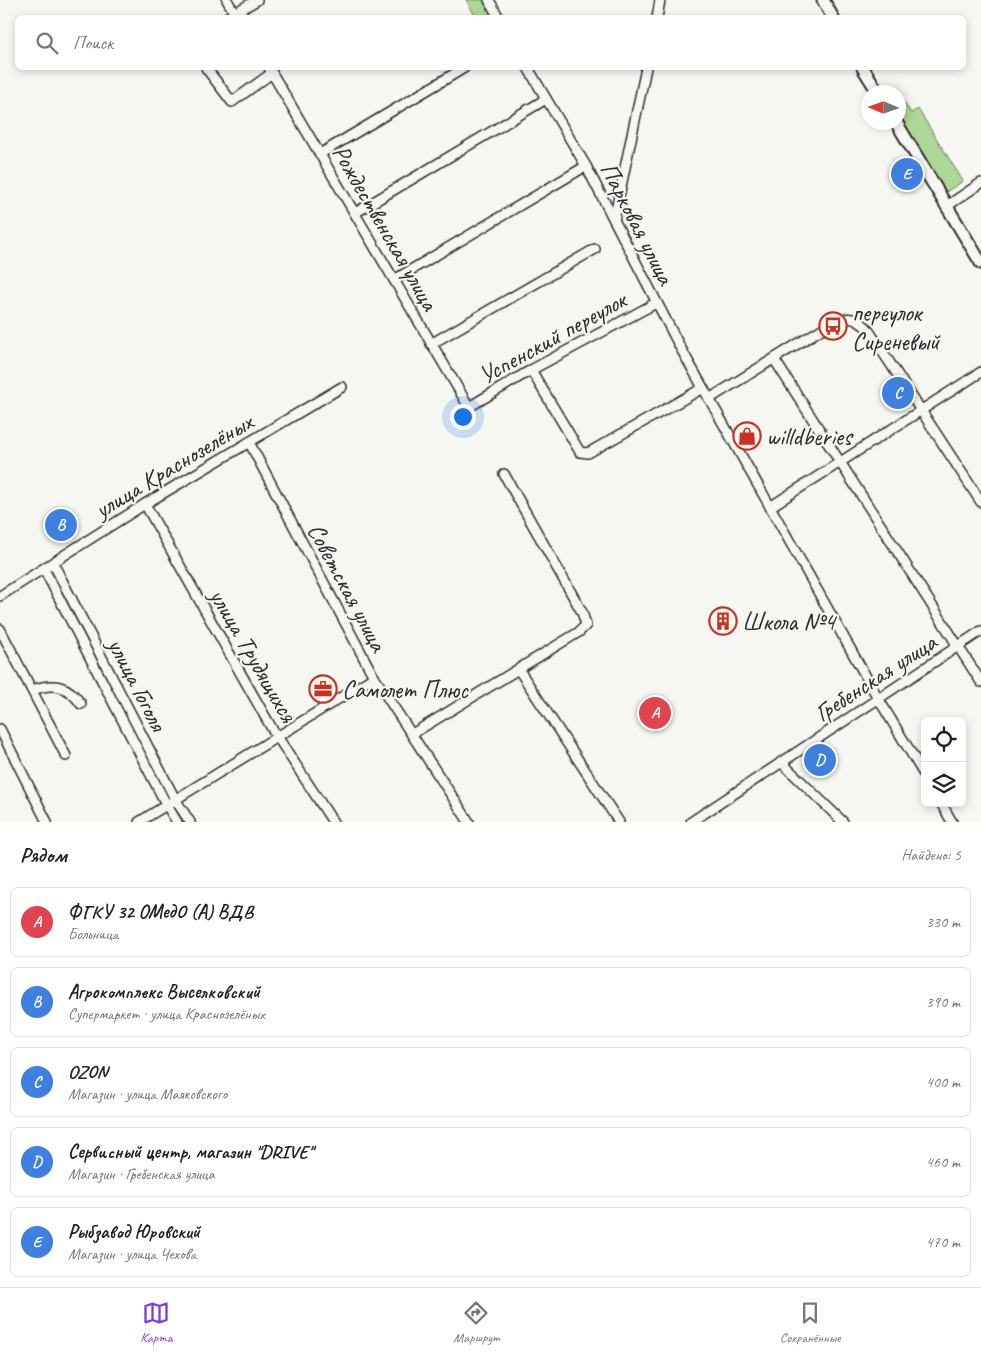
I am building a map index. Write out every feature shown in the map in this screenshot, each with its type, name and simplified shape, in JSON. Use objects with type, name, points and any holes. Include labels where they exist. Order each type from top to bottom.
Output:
[{"type":"street","points":[[227,0],[236,15],[257,0]]},
{"type":"street","points":[[489,0],[498,15]]},
{"type":"street","points":[[658,15],[660,0]]},
{"type":"street","points":[[823,0],[831,15]]},
{"type":"street","points":[[208,70],[232,102],[270,70]]},
{"type":"street","name":"Рождественская улица","points":[[270,70],[469,407]]},
{"type":"street","points":[[320,154],[461,70]]},
{"type":"street","name":"Парковая улица","points":[[529,70],[586,166],[656,302],[709,399],[878,698],[921,769]]},
{"type":"street","points":[[614,220],[646,70]]},
{"type":"street","points":[[864,70],[874,85]]},
{"type":"street","points":[[355,213],[546,99]]},
{"type":"street","points":[[901,130],[981,262]]},
{"type":"street","points":[[394,280],[586,166]]},
{"type":"street","points":[[947,206],[981,182]]},
{"type":"street","points":[[431,344],[595,249]]},
{"type":"street","name":"Успенский переулок","points":[[469,407],[531,370],[656,302]]},
{"type":"street","points":[[709,399],[833,322],[846,317],[859,321],[867,328],[981,502]]},
{"type":"street","points":[[774,360],[839,464],[981,682]]},
{"type":"street","points":[[531,370],[580,452],[588,452],[703,388]]},
{"type":"street","points":[[770,506],[839,464],[981,372]]},
{"type":"street","name":"улица Краснозелёных","points":[[0,596],[145,504],[342,387]]},
{"type":"street","name":"Советская улица","points":[[248,442],[374,677],[469,822]]},
{"type":"street","points":[[412,734],[519,670],[579,632],[586,625],[582,612],[504,474]]},
{"type":"street","name":"улица Трудящихся","points":[[145,504],[277,736],[333,822]]},
{"type":"street","name":"улица Гоголя","points":[[53,564],[175,799],[190,822]]},
{"type":"street","name":"улица Гоголя","points":[[44,569],[166,804],[178,822]]},
{"type":"street","points":[[0,629],[66,756]]},
{"type":"street","name":"Гребенская улица","points":[[692,822],[981,631]]},
{"type":"street","points":[[519,670],[619,822]]},
{"type":"street","points":[[139,822],[374,677]]},
{"type":"street","points":[[32,690],[50,684],[56,685],[76,696],[81,704]]},
{"type":"street","points":[[0,729],[47,822]]},
{"type":"street","points":[[781,762],[843,822]]},
{"type":"street","points":[[943,807],[952,822]]},
{"type":"green space","points":[[466,0],[484,0],[493,15],[475,15]]},
{"type":"green space","points":[[906,106],[911,113],[918,109],[963,181],[946,192],[906,126]]},
{"type":"green space","points":[[56,574],[167,789],[161,792],[50,577]]},
{"type":"place","name":"Рыбзавод Юровский","points":[[907,174]]},
{"type":"place","name":"переулок Сиреневый","points":[[833,326]]},
{"type":"place","name":"OZON","points":[[898,393]]},
{"type":"place","name":"willdberies","points":[[747,436]]},
{"type":"place","name":"Агрокомплекс Выселковский","points":[[61,525]]},
{"type":"place","name":"Школа №4","points":[[723,621]]},
{"type":"place","name":"Самолет Плюс","points":[[323,689]]},
{"type":"place","name":"ФГКУ 32 ОМедО (А) ВДВ","points":[[655,713]]},
{"type":"place","name":"Сервисный центр, магазин \"DRIVE\"","points":[[820,760]]}]
